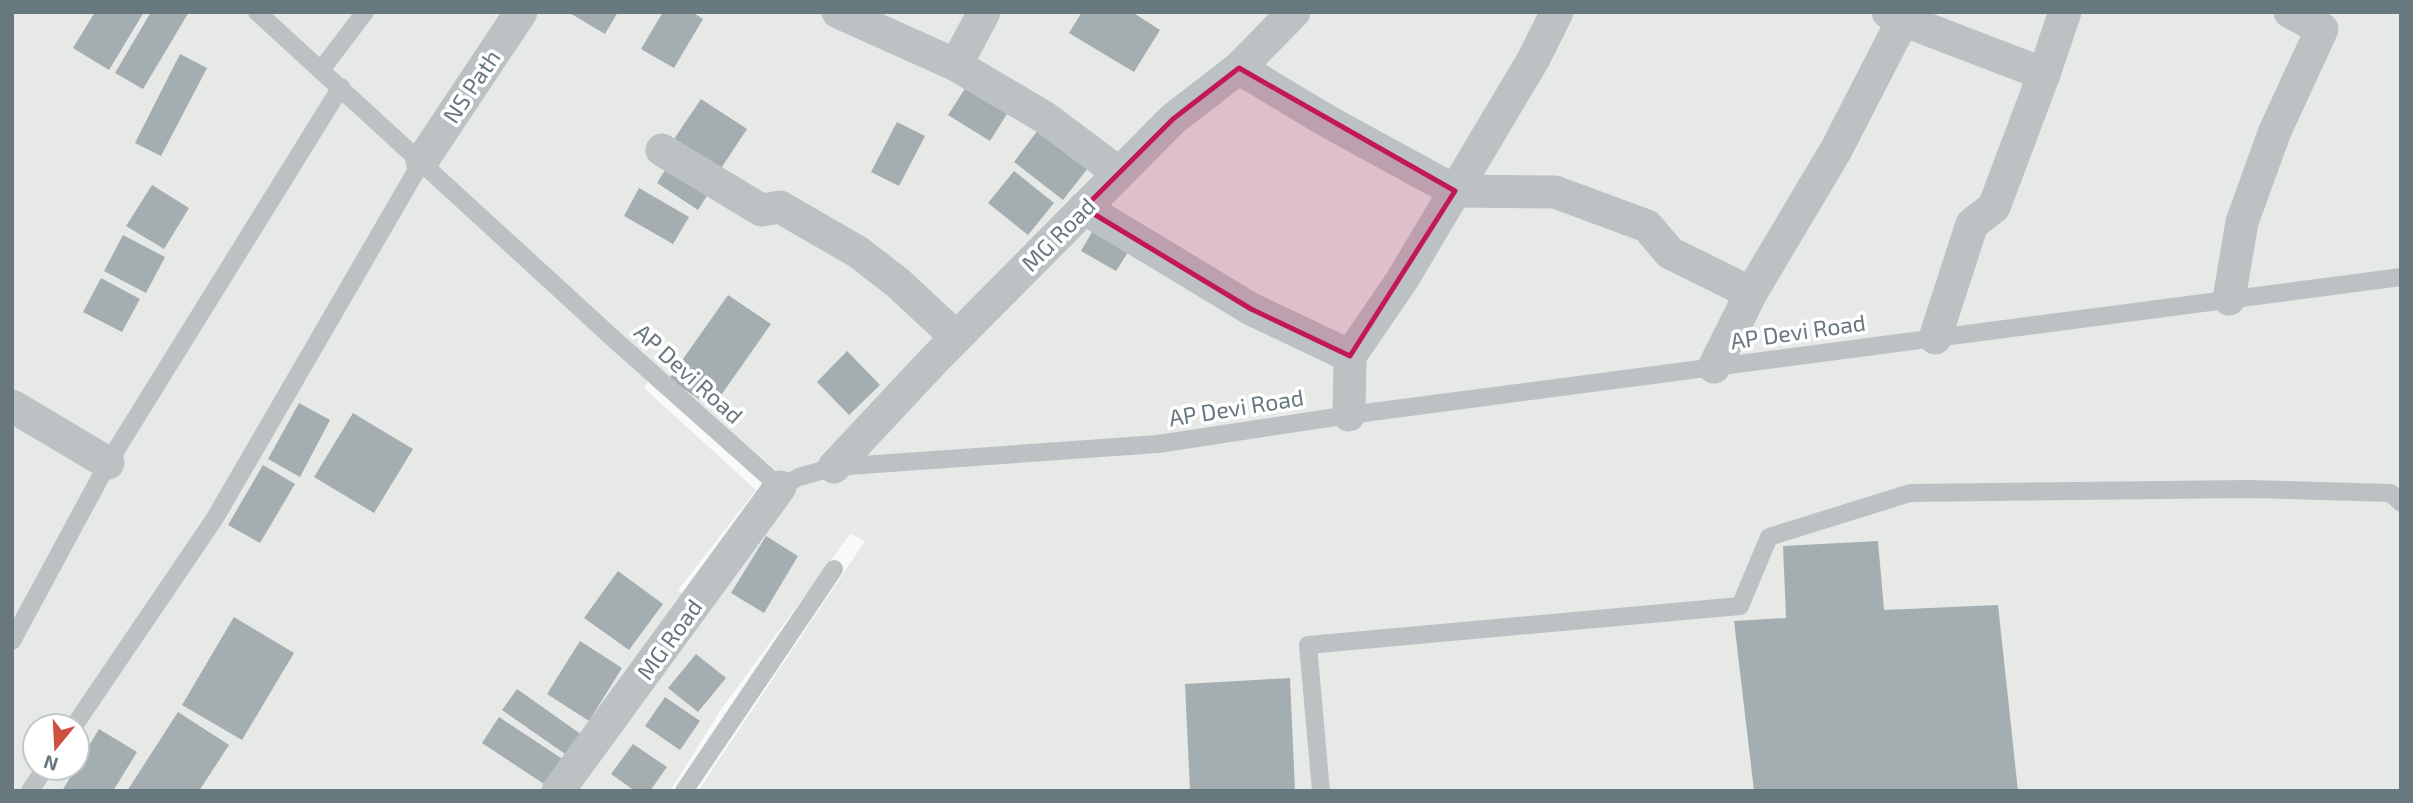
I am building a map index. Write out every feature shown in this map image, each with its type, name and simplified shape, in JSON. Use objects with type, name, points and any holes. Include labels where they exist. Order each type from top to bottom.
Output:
[{"type":"street","name":"NS Path","points":[[422,161],[521,12]]},
{"type":"street","points":[[838,12],[956,65],[1044,117],[1119,173]]},
{"type":"street","points":[[956,65],[984,12]]},
{"type":"street","name":"MG Road","points":[[834,467],[956,337],[1173,119],[1239,68],[1294,12]]},
{"type":"street","points":[[1349,415],[1350,356],[1402,280],[1533,60],[1557,12]]},
{"type":"street","points":[[1935,338],[1972,224],[1994,208],[2065,12]]},
{"type":"street","points":[[2229,299],[2242,222],[2275,131],[2322,29],[2290,12]]},
{"type":"street","points":[[1714,367],[1751,293],[1836,150],[1899,15],[2044,74]]},
{"type":"street","points":[[1239,68],[1327,121],[1455,191],[1555,192],[1647,226],[1670,253],[1751,293]]},
{"type":"street","points":[[662,150],[761,210],[780,207],[858,252],[956,337]]},
{"type":"street","points":[[1084,208],[1251,309],[1350,356]]},
{"type":"street","points":[[12,406],[108,463]]},
{"type":"street","name":"MG Road","points":[[558,791],[780,487]]},
{"type":"lane","name":"AP Devi Road","points":[[257,12],[616,341],[780,487],[799,477],[834,467],[1158,444],[1349,415],[2401,277]]},
{"type":"lane","points":[[321,70],[365,12]]},
{"type":"lane","points":[[12,641],[108,463],[341,87]]},
{"type":"lane","points":[[83,712],[215,518],[422,161]]},
{"type":"lane","points":[[1321,791],[1308,645],[1740,606],[1769,537],[1910,493],[2249,489],[2391,494],[2401,503]]},
{"type":"lane","points":[[684,791],[834,569]]},
{"type":"highlighted area","points":[[1239,68],[1455,191],[1350,356],[1251,309],[1084,208],[1173,119]]},
{"type":"shaded area","points":[[12,12],[2401,12],[2401,791],[698,791],[865,541],[850,534],[722,708],[670,791],[12,791]],"holes":[[[655,370],[783,476],[703,610],[678,590],[756,490],[644,388]]]},
{"type":"building","points":[[95,12],[144,12],[109,70],[73,48]]},
{"type":"building","points":[[151,12],[189,12],[143,89],[115,73]]},
{"type":"building","points":[[568,12],[618,12],[605,34]]},
{"type":"building","points":[[663,12],[692,12],[703,19],[674,68],[641,49]]},
{"type":"building","points":[[1082,12],[1132,12],[1160,30],[1134,72],[1069,33]]},
{"type":"building","points":[[180,54],[207,68],[161,156],[135,143]]},
{"type":"building","points":[[970,81],[1012,106],[990,141],[948,115]]},
{"type":"building","points":[[701,99],[747,129],[716,176],[670,145]]},
{"type":"building","points":[[897,122],[925,136],[899,186],[871,172]]},
{"type":"building","points":[[1038,130],[1088,168],[1063,200],[1014,162]]},
{"type":"building","points":[[672,159],[713,186],[698,210],[657,183]]},
{"type":"building","points":[[1014,171],[1054,203],[1028,235],[988,203]]},
{"type":"building","points":[[152,185],[189,208],[164,249],[126,226]]},
{"type":"building","points":[[639,188],[689,217],[673,244],[624,216]]},
{"type":"building","points":[[1096,225],[1132,246],[1116,271],[1081,251]]},
{"type":"building","points":[[123,235],[165,257],[146,293],[104,271]]},
{"type":"building","points":[[101,278],[140,299],[122,332],[83,312]]},
{"type":"building","points":[[728,295],[771,324],[712,408],[669,379]]},
{"type":"building","points":[[847,351],[880,385],[849,415],[817,382]]},
{"type":"building","points":[[299,403],[330,420],[300,477],[268,459]]},
{"type":"building","points":[[353,413],[413,449],[374,513],[314,477]]},
{"type":"building","points":[[263,465],[295,484],[260,543],[228,525]]},
{"type":"building","points":[[766,536],[798,556],[764,613],[731,593]]},
{"type":"building","points":[[1878,541],[1884,610],[1998,605],[2018,791],[1754,791],[1734,621],[1786,618],[1783,546]]},
{"type":"building","points":[[618,571],[663,604],[629,650],[584,618]]},
{"type":"building","points":[[234,617],[294,653],[242,740],[182,705]]},
{"type":"building","points":[[580,641],[622,668],[589,721],[547,694]]},
{"type":"building","points":[[696,654],[726,678],[698,712],[668,688]]},
{"type":"building","points":[[1290,678],[1295,791],[1190,791],[1185,684]]},
{"type":"building","points":[[517,689],[582,735],[568,756],[502,710]]},
{"type":"building","points":[[665,697],[700,721],[680,750],[645,726]]},
{"type":"building","points":[[178,712],[229,745],[199,791],[127,791]]},
{"type":"building","points":[[499,717],[570,764],[553,790],[482,743]]},
{"type":"building","points":[[99,729],[137,752],[113,791],[62,791],[67,782],[91,782],[91,742]]},
{"type":"building","points":[[633,744],[667,767],[650,791],[635,791],[611,774]]}]
